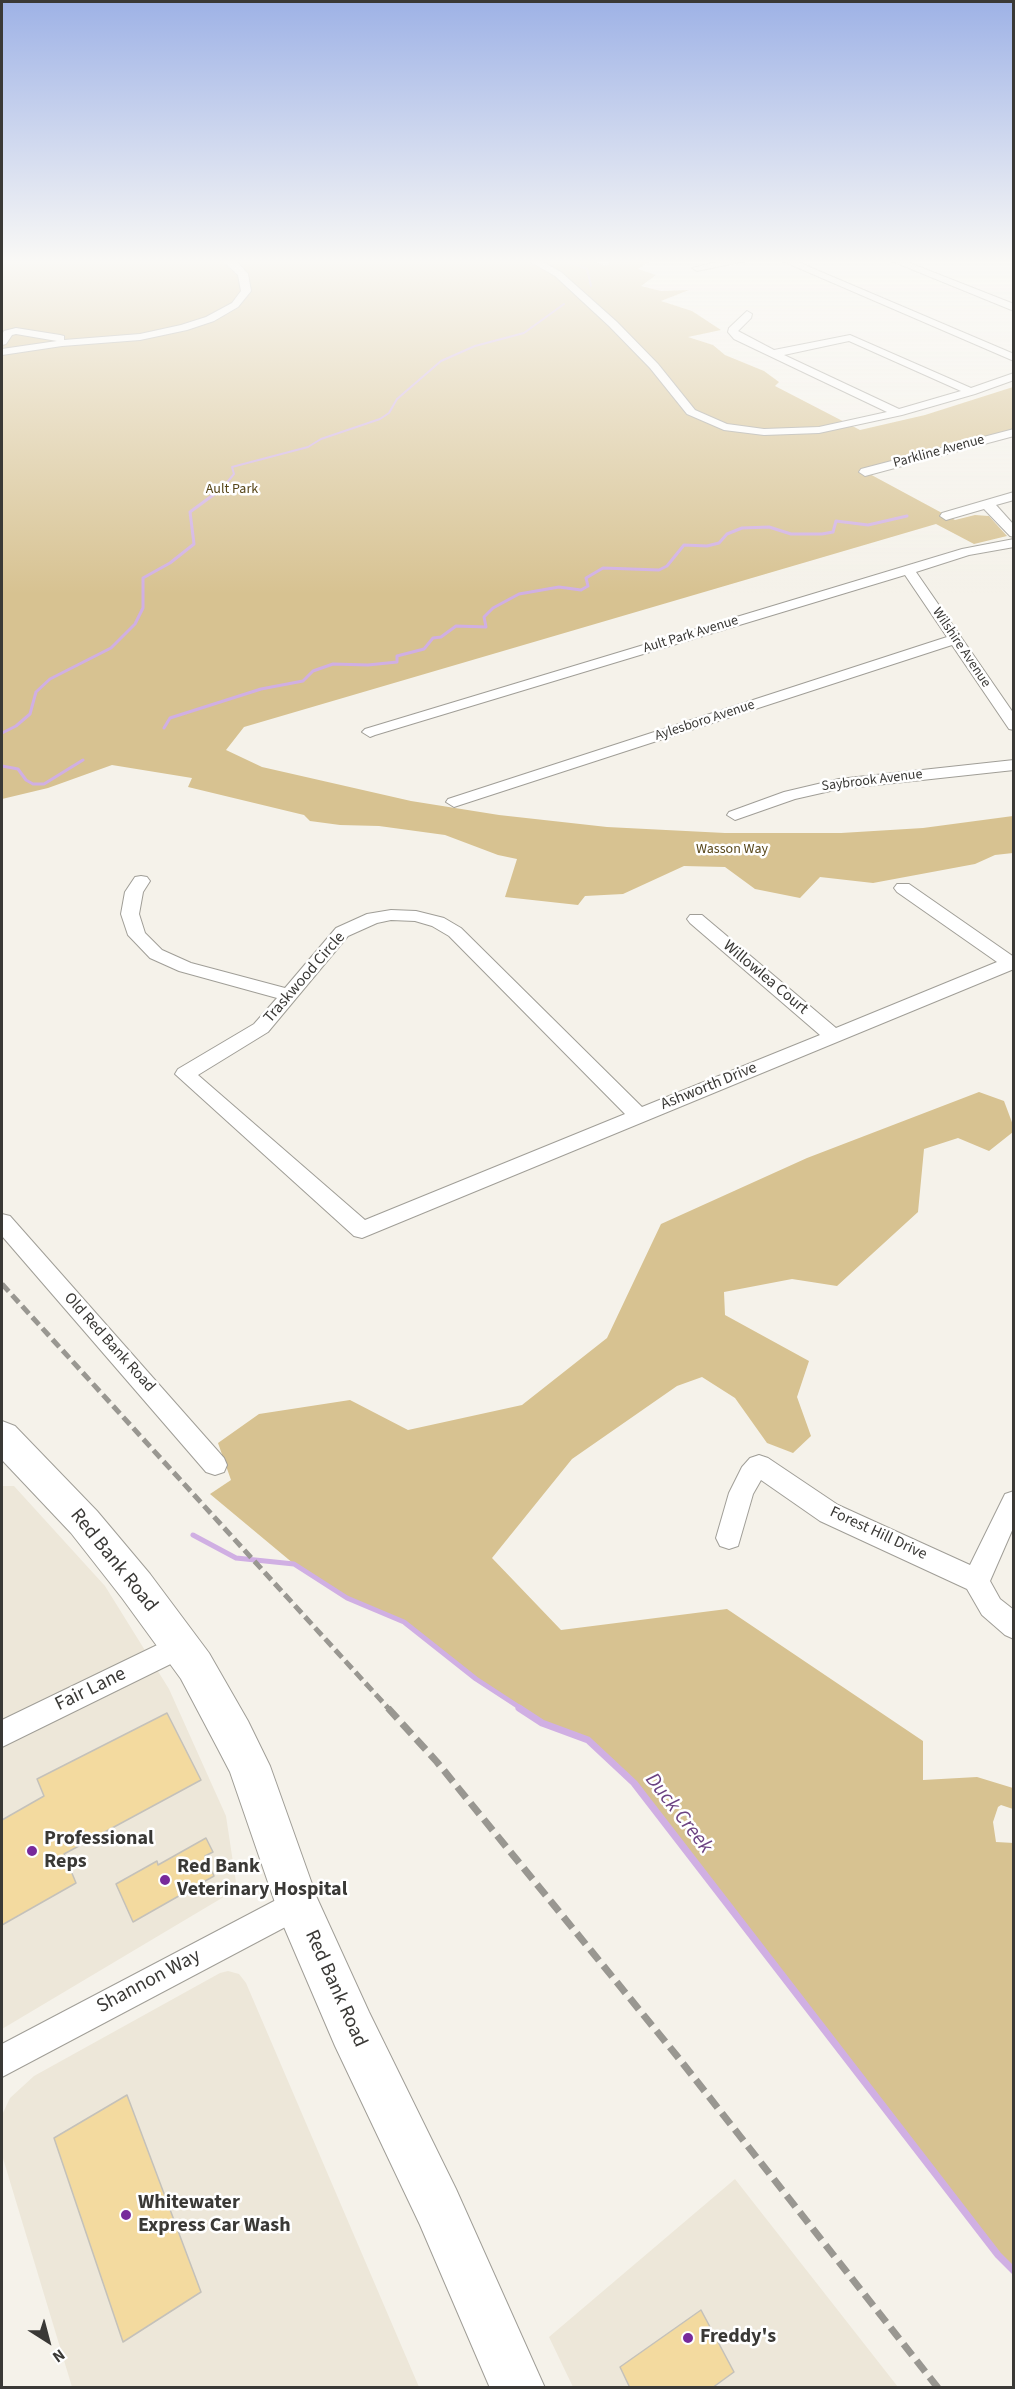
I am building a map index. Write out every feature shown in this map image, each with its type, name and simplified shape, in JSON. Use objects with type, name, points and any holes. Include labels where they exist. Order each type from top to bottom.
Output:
[{"type":"highway","name":"Red Bank Road","points":[[2,1436],[84,1522],[136,1586],[196,1668],[249,1766],[297,1904],[352,2029],[438,2207],[518,2388]]},
{"type":"street","points":[[658,371],[687,409],[705,421],[747,431],[796,432],[898,413],[971,392],[1014,376]]},
{"type":"street","points":[[809,371],[898,413]]},
{"type":"street","points":[[925,371],[971,392]]},
{"type":"street","name":"Parkline Avenue","points":[[865,472],[1014,432]]},
{"type":"street","points":[[946,516],[1014,496]]},
{"type":"street","points":[[985,505],[992,508],[1014,533]]},
{"type":"street","name":"Ault Park Avenue","points":[[370,732],[967,552],[1014,543]]},
{"type":"street","name":"Wilshire Avenue","points":[[908,570],[1014,726]]},
{"type":"street","name":"Aylesboro Avenue","points":[[454,802],[955,639]]},
{"type":"street","name":"Saybrook Avenue","points":[[735,815],[790,795],[839,784],[1014,765]]},
{"type":"street","points":[[141,881],[134,892],[130,914],[137,935],[156,954],[185,967],[289,995]]},
{"type":"street","points":[[903,888],[1012,963]]},
{"type":"street","name":"Traskwood Circle","points":[[406,1213],[362,1230],[185,1074],[247,1038],[272,1017],[335,938],[352,926],[373,918],[391,915],[416,916],[438,922],[455,932],[638,1115]]},
{"type":"street","name":"Willowlea Court","points":[[696,919],[834,1036]]},
{"type":"street","name":"Ashworth Drive","points":[[406,1213],[638,1115],[1012,963]]},
{"type":"street","name":"Old Red Bank Road","points":[[2,1222],[215,1465]]},
{"type":"street","name":"Forest Hill Drive","points":[[729,1538],[741,1493],[751,1474],[759,1465],[829,1513],[977,1581]]},
{"type":"street","points":[[1014,1501],[992,1543],[977,1581],[992,1607],[1014,1627]]},
{"type":"street","name":"Fair Lane","points":[[2,1734],[180,1646]]},
{"type":"street","name":"Shannon Way","points":[[2,2061],[297,1904]]},
{"type":"shaded area","points":[[2,1486],[14,1486],[105,1586],[169,1689],[226,1816],[237,1889],[2,2029]]},
{"type":"shaded area","points":[[228,1971],[239,1974],[246,1983],[419,2387],[72,2387],[2,2155],[2,2115],[10,2098],[34,2076],[220,1973]]},
{"type":"shaded area","points":[[735,2179],[898,2387],[573,2387],[549,2337]]},
{"type":"green space","name":"Ault Park","points":[[2,371],[765,371],[779,382],[775,386],[860,430],[925,415],[1013,387],[1013,432],[866,472],[955,520],[975,515],[989,516],[1007,536],[974,544],[936,524],[244,727],[226,750],[262,767],[411,801],[499,815],[607,827],[725,833],[841,833],[923,828],[1013,816],[1013,853],[995,855],[975,864],[873,883],[820,877],[800,898],[755,889],[725,867],[684,866],[623,894],[585,896],[578,905],[505,897],[517,859],[498,855],[445,835],[379,826],[340,825],[310,821],[304,815],[188,787],[192,778],[112,765],[48,788],[2,799]]},
{"type":"green space","points":[[979,1092],[1004,1101],[1013,1125],[1013,1132],[989,1151],[958,1138],[924,1149],[918,1212],[837,1286],[792,1279],[724,1292],[725,1315],[809,1361],[797,1397],[811,1436],[793,1453],[767,1443],[735,1398],[702,1377],[677,1386],[572,1459],[492,1558],[561,1630],[727,1609],[923,1741],[923,1780],[977,1777],[1013,1788],[1013,1809],[1001,1805],[998,1807],[993,1822],[996,1842],[1014,1843],[1013,2271],[998,2255],[634,1783],[588,1740],[542,1723],[476,1679],[404,1622],[347,1598],[294,1564],[210,1494],[231,1480],[218,1443],[259,1414],[350,1400],[408,1430],[522,1405],[607,1338],[661,1224],[807,1158]]},
{"type":"building","points":[[167,1713],[201,1780],[64,1854],[76,1883],[2,1925],[2,1820],[44,1796],[37,1779]]},
{"type":"building","name":"Red Bank Veterinary Hospital","points":[[206,1838],[213,1852],[205,1856],[214,1876],[133,1922],[116,1884],[157,1861],[158,1865]]},
{"type":"building","name":"Whitewater Express Car Wash","points":[[127,2095],[201,2292],[123,2342],[54,2138]]},
{"type":"building","name":"Freddy's","points":[[701,2310],[734,2372],[712,2388],[630,2388],[620,2367]]},
{"type":"waterway","points":[[219,492],[234,474],[232,467],[308,447],[321,439],[380,419],[389,413],[397,399],[429,371]]},
{"type":"waterway","points":[[2,733],[16,726],[30,714],[36,692],[50,679],[111,648],[135,624],[143,608],[143,578],[170,563],[194,544],[190,512],[220,490]]},
{"type":"waterway","points":[[164,728],[170,718],[261,689],[303,681],[313,671],[333,664],[368,665],[397,662],[397,656],[424,649],[433,638],[441,637],[456,626],[486,627],[484,617],[493,608],[519,594],[559,587],[581,590],[588,586],[586,578],[603,568],[659,570],[667,566],[684,545],[707,546],[719,543],[727,534],[742,528],[769,527],[791,534],[822,534],[833,532],[836,521],[868,525],[907,516]]},
{"type":"waterway","points":[[2,766],[18,769],[26,780],[33,784],[44,784],[83,760]]},
{"type":"waterway","name":"Duck Creek","points":[[193,1535],[236,1558],[294,1564],[347,1598],[404,1622],[476,1679],[522,1709]]},
{"type":"waterway","name":"Duck Creek","points":[[519,1708],[542,1723],[588,1740],[634,1783],[998,2255],[1014,2271]]},
{"type":"railway","points":[[2,1284],[389,1709]]},
{"type":"railway","points":[[388,1708],[437,1762],[677,2056],[938,2388]]},
{"type":"place","name":"Professional Reps","points":[[32,1851]]},
{"type":"place","name":"Red Bank Veterinary Hospital","points":[[165,1880]]},
{"type":"place","name":"Whitewater Express Car Wash","points":[[126,2215]]},
{"type":"place","name":"Freddy's","points":[[688,2338]]},
{"type":"park label","name":"Wasson Way","points":[[732,850]]}]
